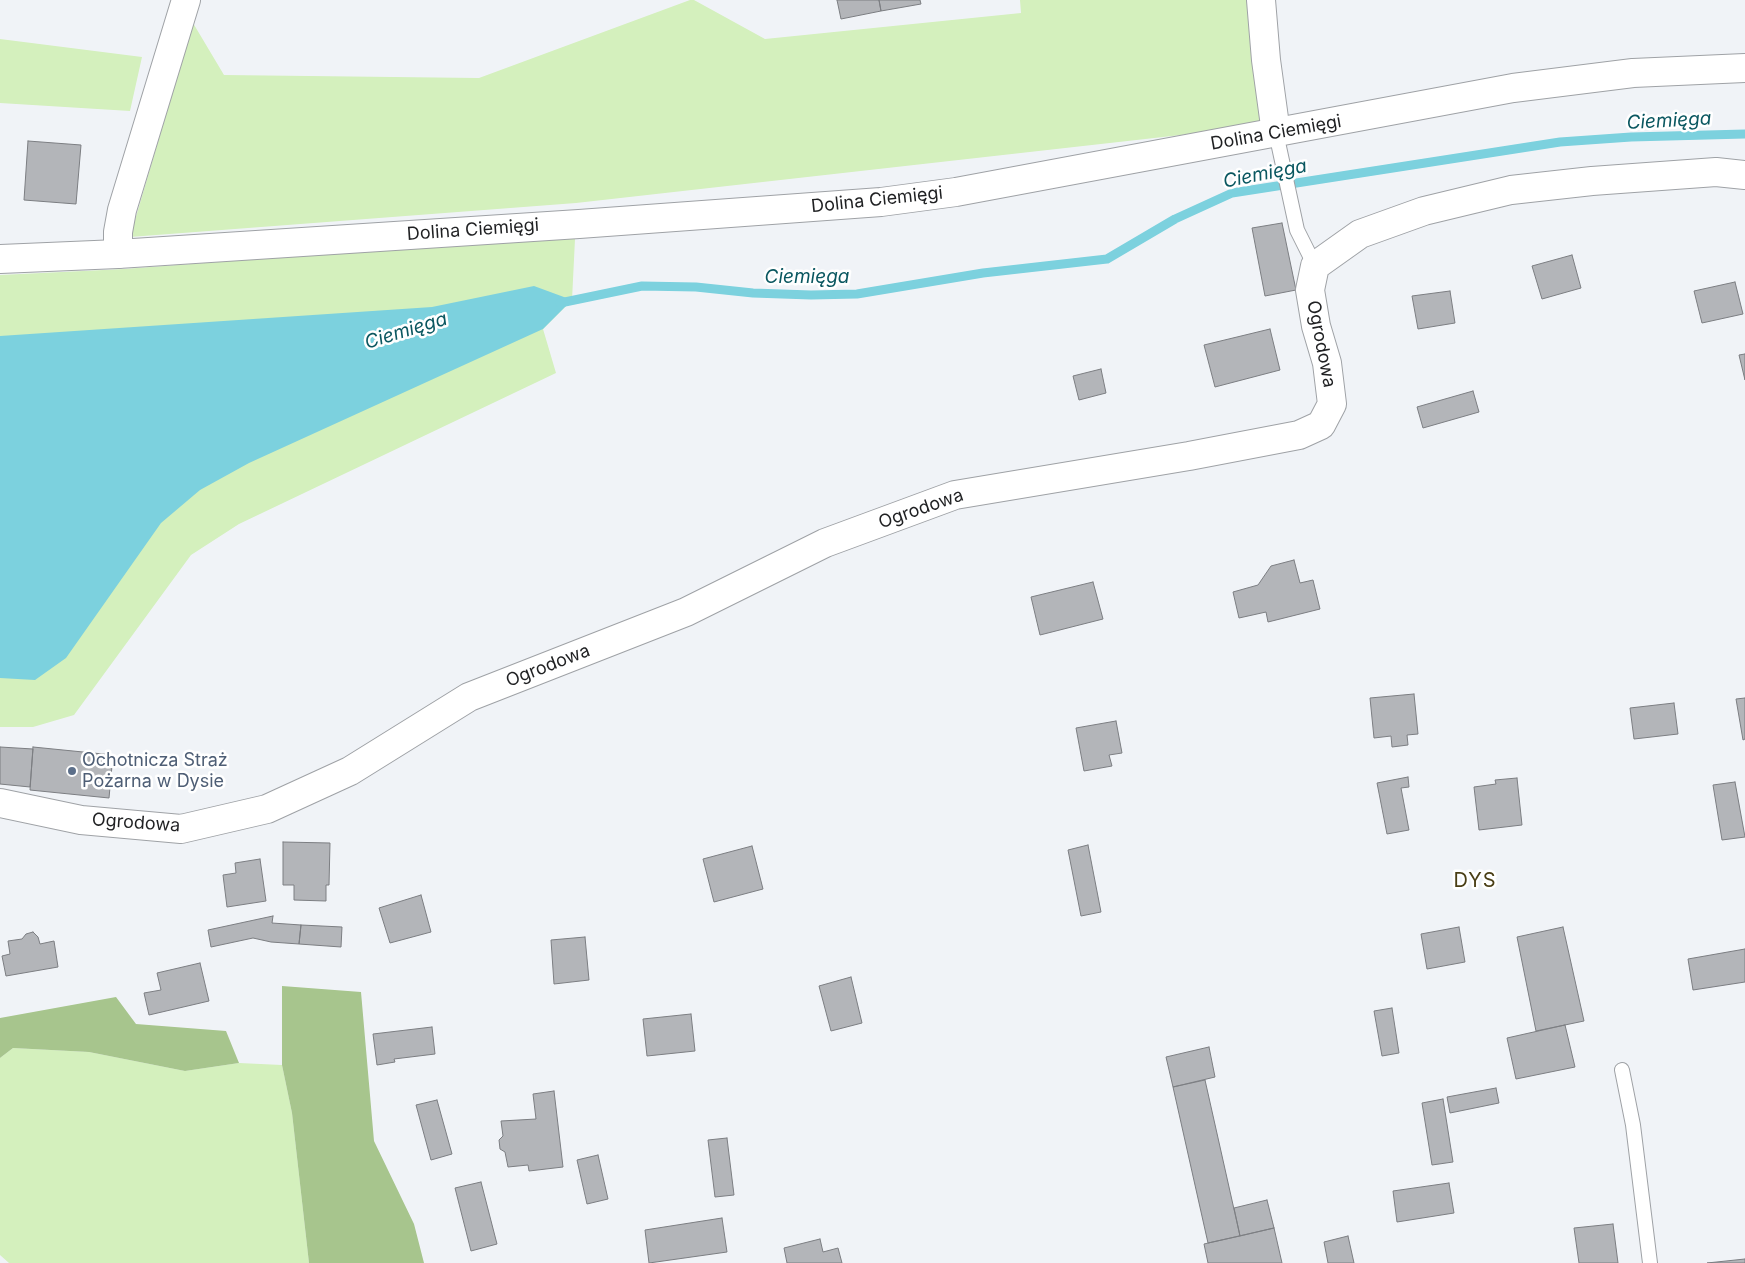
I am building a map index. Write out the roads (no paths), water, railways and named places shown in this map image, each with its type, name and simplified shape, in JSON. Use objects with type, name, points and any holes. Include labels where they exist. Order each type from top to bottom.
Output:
[{"type":"street","points":[[118,254],[118,232],[122,210],[186,0]]},
{"type":"street","points":[[1260,0],[1276,133]]},
{"type":"street","name":"Dolina Ciemięgi","points":[[0,260],[579,224],[881,202],[956,192],[1557,81],[1633,73],[1745,68]]},
{"type":"street","points":[[1315,266],[1360,234],[1424,211],[1511,190],[1592,181],[1716,172],[1745,175]]},
{"type":"street","name":"Ogrodowa","points":[[0,803],[81,820],[181,829],[267,809],[350,771],[469,697],[686,612],[825,543],[955,495],[1189,456],[1299,435],[1321,425],[1332,404],[1327,363],[1316,326],[1310,290],[1315,266]]},
{"type":"lane","points":[[1276,133],[1297,230],[1315,266]]},
{"type":"lane","points":[[1622,1070],[1633,1125],[1650,1263]]},
{"type":"water","points":[[534,286],[572,300],[543,329],[249,463],[200,490],[161,523],[66,658],[35,680],[0,678],[0,336],[432,307]]},
{"type":"waterway","name":"Ciemięga","points":[[560,303],[642,286],[696,287],[753,293],[857,294],[983,273],[1107,259],[1175,219],[1232,193],[1560,142],[1631,137],[1745,134]]},
{"type":"place","name":"Ochotnicza Straż Pożarna w Dysie","points":[[72,771]]},
{"type":"district","name":"DYS","points":[[1475,881]]}]
